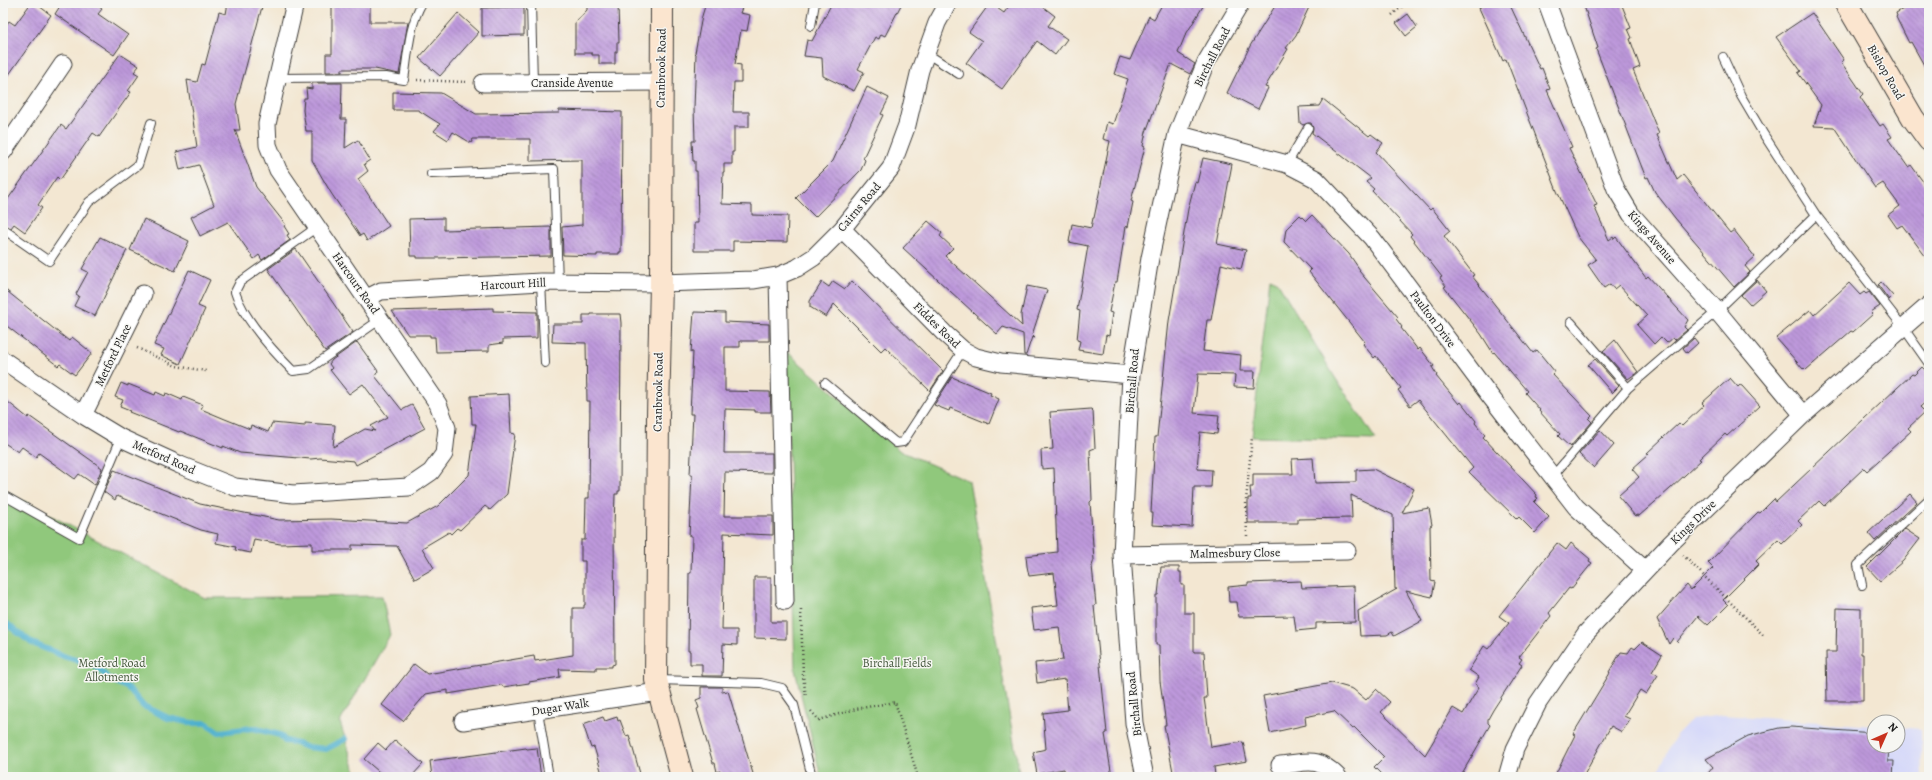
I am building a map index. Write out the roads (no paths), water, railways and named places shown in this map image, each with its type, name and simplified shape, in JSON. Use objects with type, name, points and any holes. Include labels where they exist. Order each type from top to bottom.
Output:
[{"type":"main road","name":"Cranbrook Road","points":[[662,3],[657,686],[682,777]]},
{"type":"main road","name":"Bishop Road","points":[[1846,3],[1913,118],[1929,140]]},
{"type":"street","name":"Harcourt Road","points":[[295,3],[267,124],[268,145],[278,170],[367,298],[438,404],[447,428],[444,454],[431,472],[409,487],[347,491]]},
{"type":"street","name":"Cairns Road","points":[[661,283],[753,280],[778,276],[797,268],[814,257],[842,229],[891,168],[907,125],[920,70],[937,23],[948,3]]},
{"type":"street","name":"Birchall Road","points":[[1145,777],[1134,723],[1122,555],[1131,374],[1150,258],[1177,134],[1206,62],[1241,3]]},
{"type":"street","name":"Kings Avenue","points":[[1548,3],[1616,189],[1631,214],[1717,311],[1803,416]]},
{"type":"street","points":[[3,152],[63,64]]},
{"type":"street","name":"Cranside Avenue","points":[[483,83],[661,82]]},
{"type":"street","name":"Paulton Drive","points":[[1177,134],[1287,164],[1316,179],[1372,238],[1576,507],[1645,570]]},
{"type":"street","name":"Fiddes Road","points":[[842,229],[963,350],[976,357],[1001,363],[1131,374]]},
{"type":"street","points":[[778,276],[793,603]]},
{"type":"street","name":"Harcourt Hill","points":[[367,298],[381,291],[541,282],[661,283]]},
{"type":"street","name":"Metford Place","points":[[83,415],[143,294]]},
{"type":"street","name":"Kings Drive","points":[[1507,777],[1515,749],[1538,703],[1586,633],[1671,543],[1803,416],[1929,305]]},
{"type":"street","name":"Metford Road","points":[[3,360],[83,415],[122,438],[180,465],[235,487],[293,494],[347,491]]},
{"type":"street","name":"Malmesbury Close","points":[[1122,555],[1347,551]]},
{"type":"street","name":"Dugar Walk","points":[[463,721],[538,711],[657,686]]},
{"type":"street","points":[[1292,769],[1314,762],[1321,763],[1338,777]]},
{"type":"lane","points":[[278,78],[386,77],[404,80],[410,38],[418,9],[422,3]]},
{"type":"lane","points":[[531,3],[533,83]]},
{"type":"lane","points":[[811,26],[815,3]]},
{"type":"lane","points":[[926,53],[959,74]]},
{"type":"lane","points":[[1723,57],[1741,96],[1816,216],[1903,327],[1929,364]]},
{"type":"lane","points":[[3,229],[48,261],[89,202],[138,165],[152,123]]},
{"type":"lane","points":[[1287,164],[1308,128]]},
{"type":"lane","points":[[431,174],[554,169],[558,282]]},
{"type":"lane","points":[[1552,477],[1628,388],[1717,311],[1816,216]]},
{"type":"lane","points":[[317,227],[240,282],[234,292],[239,306],[278,357],[293,371],[309,369],[381,319]]},
{"type":"lane","points":[[541,282],[545,363]]},
{"type":"lane","points":[[1571,322],[1628,388]]},
{"type":"lane","points":[[825,383],[896,443],[903,442],[963,350]]},
{"type":"lane","points":[[3,495],[79,538],[122,438]]},
{"type":"lane","points":[[1862,586],[1858,565],[1929,499]]},
{"type":"lane","points":[[657,686],[761,683],[782,688],[794,705],[812,777]]},
{"type":"lane","points":[[538,711],[549,777]]},
{"type":"waterway","points":[[3,621],[32,643],[66,657],[96,666],[108,678],[128,688],[143,706],[168,718],[192,723],[206,723],[219,732],[253,728],[280,735],[285,741],[306,747],[326,749],[345,739]]},
{"type":"park label","name":"Birchall Fields","points":[[897,663]]},
{"type":"park label","name":"Metford Road Allotments","points":[[112,670]]}]
